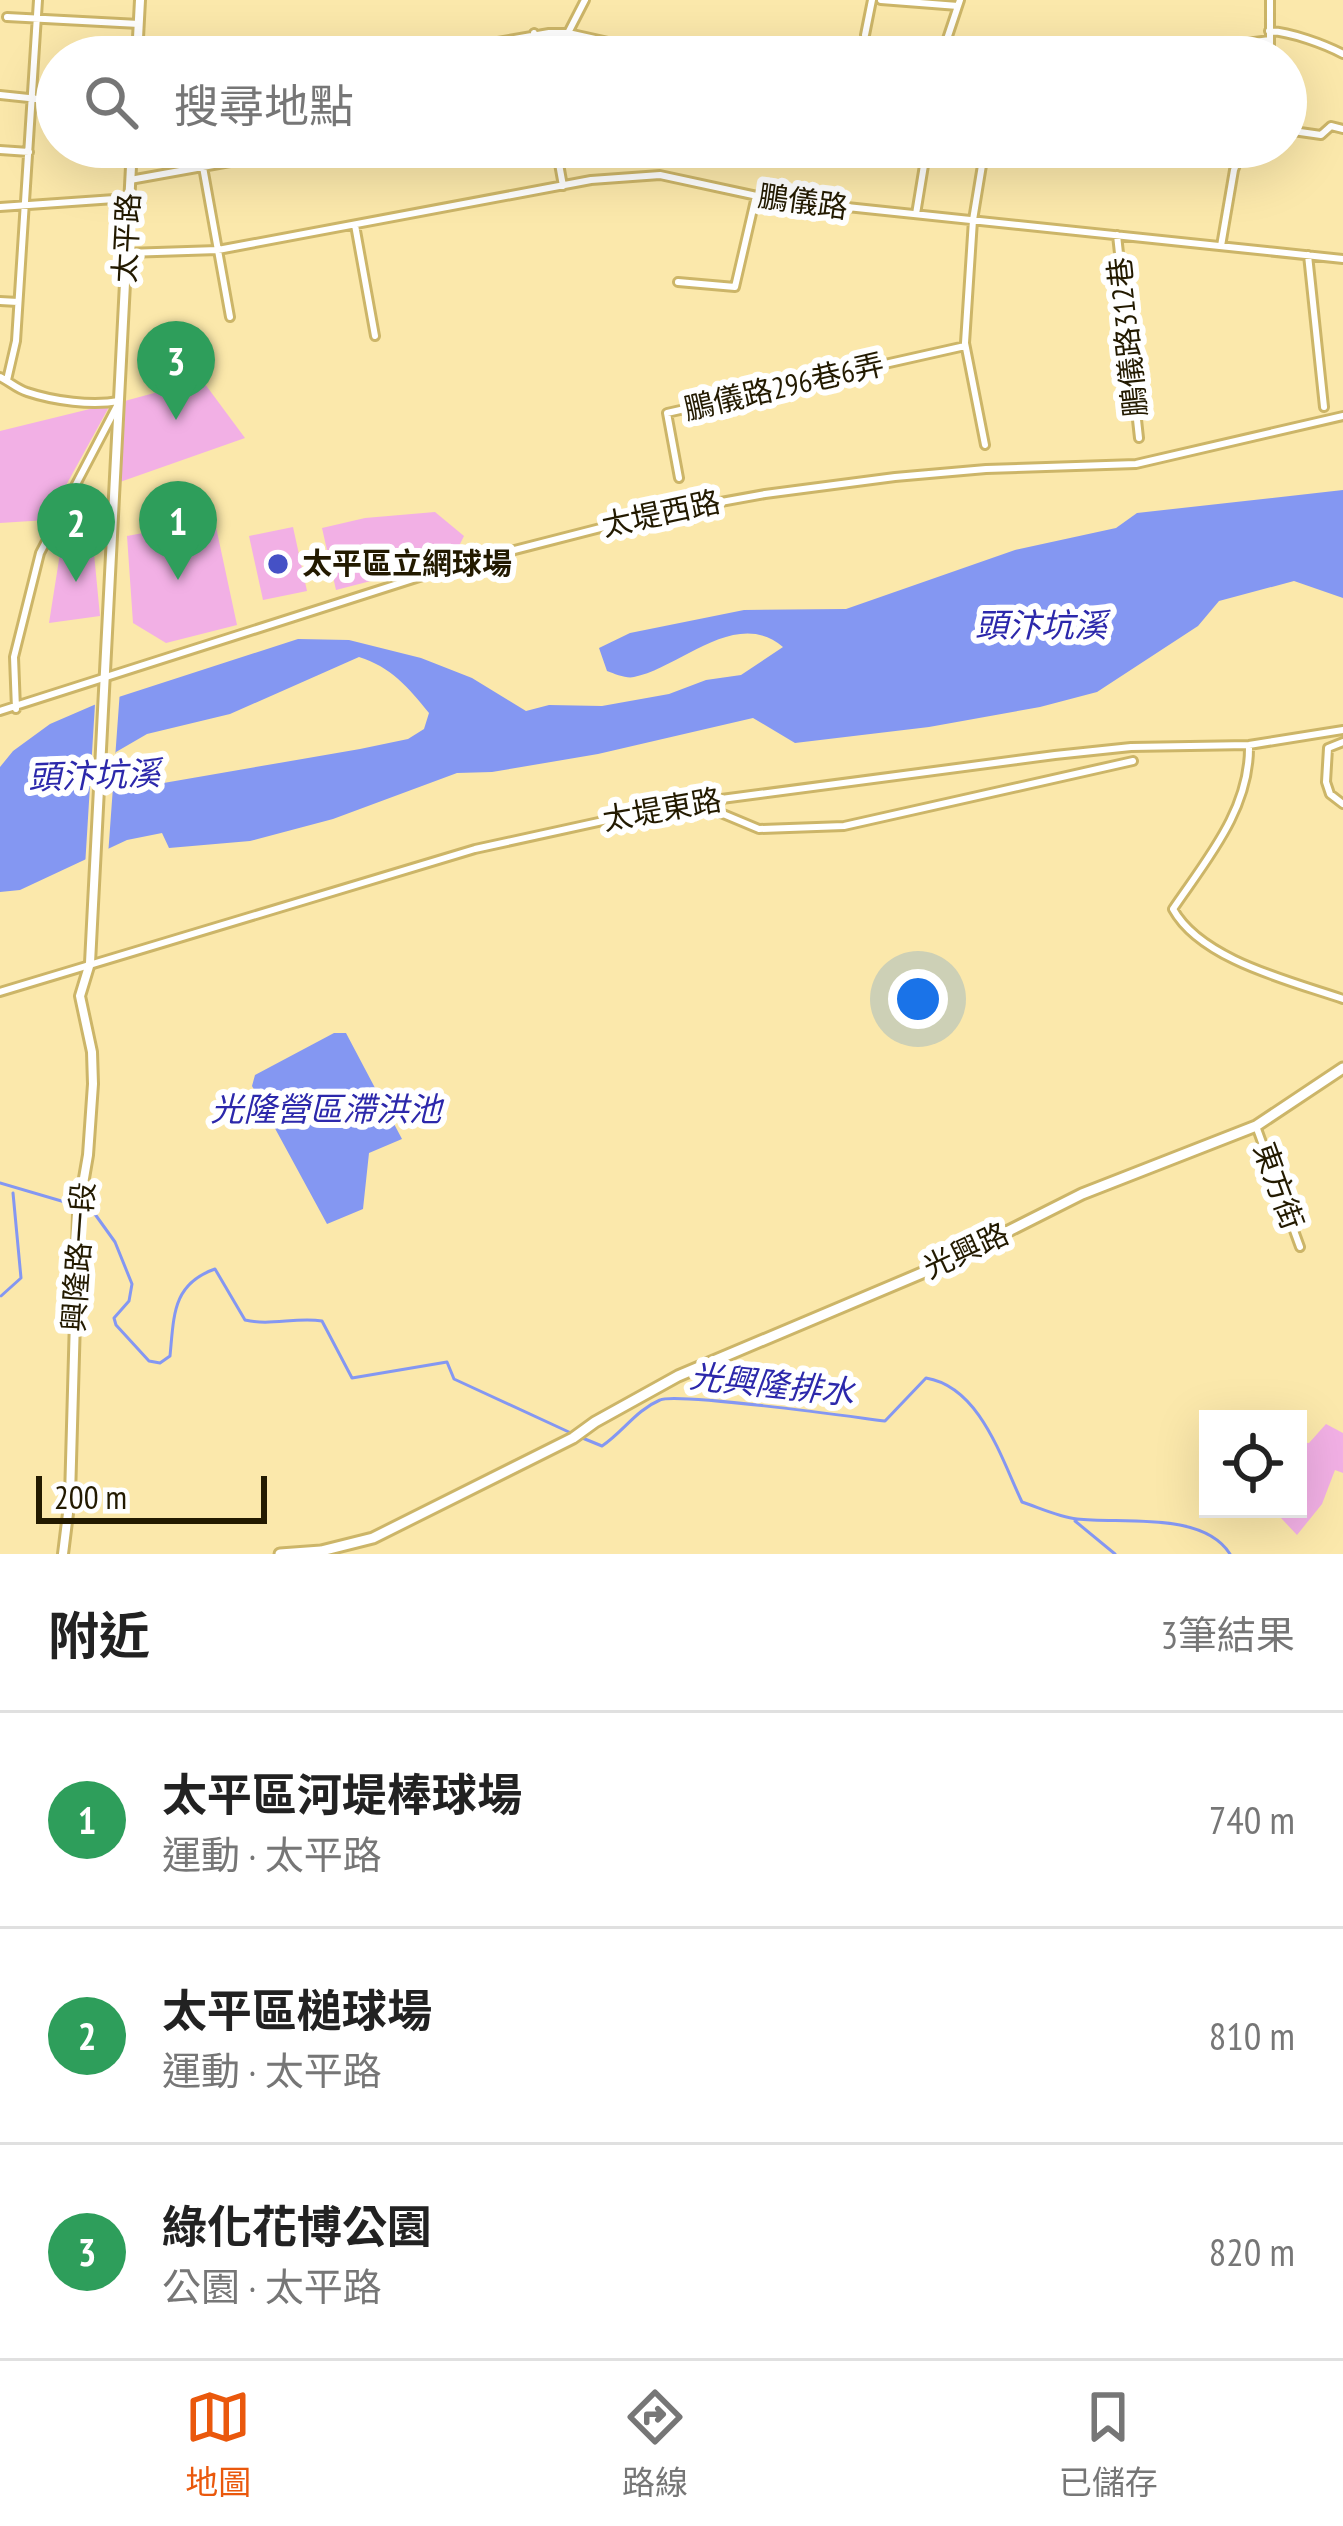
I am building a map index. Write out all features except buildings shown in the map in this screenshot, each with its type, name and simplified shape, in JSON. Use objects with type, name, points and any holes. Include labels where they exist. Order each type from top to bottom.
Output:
[{"type":"main road","name":"光興路","points":[[280,1554],[373,1538],[573,1438],[678,1376],[941,1265],[1082,1194],[1256,1126],[1343,1068]]},
{"type":"street","points":[[38,0],[16,341],[3,378],[21,391],[36,394],[98,405],[119,401]]},
{"type":"street","points":[[138,36],[140,0]]},
{"type":"street","points":[[568,33],[585,0]]},
{"type":"street","points":[[866,35],[872,0]]},
{"type":"street","points":[[881,0],[959,3],[948,36]]},
{"type":"street","points":[[1270,0],[1270,35]]},
{"type":"street","points":[[7,17],[139,24]]},
{"type":"street","points":[[520,36],[582,36]]},
{"type":"street","points":[[1264,36],[1276,36]]},
{"type":"street","points":[[1307,40],[1343,54]]},
{"type":"street","points":[[0,95],[36,99]]},
{"type":"street","points":[[1307,134],[1321,135],[1331,126],[1343,129]]},
{"type":"street","points":[[0,150],[29,152]]},
{"type":"street","name":"太平路","points":[[106,678],[131,168]]},
{"type":"street","points":[[130,179],[197,168]]},
{"type":"street","points":[[203,168],[230,317]]},
{"type":"street","points":[[560,168],[563,186]]},
{"type":"street","points":[[916,214],[924,168]]},
{"type":"street","points":[[982,168],[965,346],[985,445]]},
{"type":"street","points":[[1221,246],[1235,168]]},
{"type":"street","name":"鵬儀路","points":[[126,253],[218,250],[592,180],[660,175],[756,196],[1343,259]]},
{"type":"street","points":[[678,282],[735,287],[756,196]]},
{"type":"street","points":[[0,207],[129,198]]},
{"type":"street","points":[[355,225],[375,336]]},
{"type":"street","name":"鵬儀路312巷","points":[[1117,236],[1139,438]]},
{"type":"street","points":[[1307,255],[1324,406]]},
{"type":"street","points":[[0,301],[18,302]]},
{"type":"street","name":"鵬儀路296巷6弄","points":[[679,478],[667,413],[965,346]]},
{"type":"street","name":"太平路","points":[[16,709],[14,657],[40,553],[119,401]]},
{"type":"street","name":"太堤西路","points":[[0,711],[460,564],[676,509],[896,477],[1136,464],[1343,416]]},
{"type":"street","name":"興隆路一段","points":[[62,1554],[70,1497],[78,1213],[93,1084],[92,1052],[80,996],[89,963],[106,678]]},
{"type":"street","name":"太堤東路","points":[[0,992],[475,849],[676,805],[1055,755],[1131,747],[1250,745],[1343,730]]},
{"type":"street","points":[[1342,799],[1330,794],[1326,782],[1330,746],[1343,742]]},
{"type":"street","points":[[1250,745],[1233,820],[1172,909],[1226,955],[1343,999]]},
{"type":"street","points":[[704,806],[759,829],[844,826],[1132,761]]},
{"type":"street","name":"東方街","points":[[1256,1126],[1300,1247]]},
{"type":"shaded area","points":[[202,380],[245,438],[120,482],[121,402]]},
{"type":"shaded area","points":[[109,407],[47,520],[0,523],[0,431]]},
{"type":"shaded area","points":[[435,512],[464,536],[452,560],[336,590],[322,528],[365,518]]},
{"type":"shaded area","points":[[207,521],[216,527],[237,625],[166,643],[133,623],[127,536]]},
{"type":"shaded area","name":"太平區立網球場","points":[[293,527],[307,591],[263,600],[249,536]]},
{"type":"shaded area","points":[[93,543],[100,616],[49,623],[61,547]]},
{"type":"shaded area","points":[[1326,1424],[1343,1433],[1343,1473],[1335,1470],[1322,1504],[1297,1535],[1281,1518],[1307,1518],[1309,1443]]},
{"type":"water","name":"頭汴坑溪","points":[[1343,490],[1343,598],[1294,581],[1219,601],[1198,626],[1097,692],[1040,707],[929,727],[795,743],[753,718],[598,754],[492,772],[457,773],[333,819],[250,841],[169,848],[162,833],[127,840],[20,890],[0,892],[0,767],[13,751],[50,724],[94,705],[298,639],[349,640],[421,658],[472,678],[526,711],[549,705],[602,706],[669,694],[706,680],[741,675],[783,647],[765,636],[727,637],[631,677],[607,671],[599,648],[630,633],[744,610],[846,609],[1015,550],[1116,528],[1137,513]],"holes":[[[359,657],[380,666],[414,695],[429,713],[424,729],[408,739],[360,749],[152,785],[121,781],[112,773],[109,766],[116,752],[147,734],[230,714]]]},
{"type":"water","name":"光隆營區滯洪池","points":[[334,1033],[346,1033],[402,1139],[369,1153],[363,1209],[327,1224],[252,1086],[255,1075]]},
{"type":"pier","points":[[120,690],[108,856],[85,867],[95,704],[90,700]]},
{"type":"waterway","name":"光興隆排水","points":[[0,1183],[92,1210],[115,1242],[132,1284],[129,1301],[114,1318],[116,1325],[149,1361],[160,1363],[170,1356],[183,1293],[190,1283],[215,1269],[245,1320],[322,1321],[352,1378],[447,1362],[454,1379],[571,1433]]},
{"type":"waterway","points":[[1,1296],[21,1278],[13,1193]]},
{"type":"waterway","name":"光興隆排水","points":[[580,1437],[602,1446],[644,1409],[673,1398],[885,1421],[926,1378],[945,1384],[975,1410],[1022,1502],[1077,1519],[1182,1525],[1218,1540],[1230,1554]]},
{"type":"waterway","points":[[1075,1521],[1115,1554]]},
{"type":"place","name":"綠化花博公園","points":[[176,420]]},
{"type":"place","name":"太平區立網球場","points":[[278,564]]},
{"type":"place","name":"太平區河堤棒球場","points":[[178,580]]},
{"type":"place","name":"太平區槌球場","points":[[76,582]]}]
